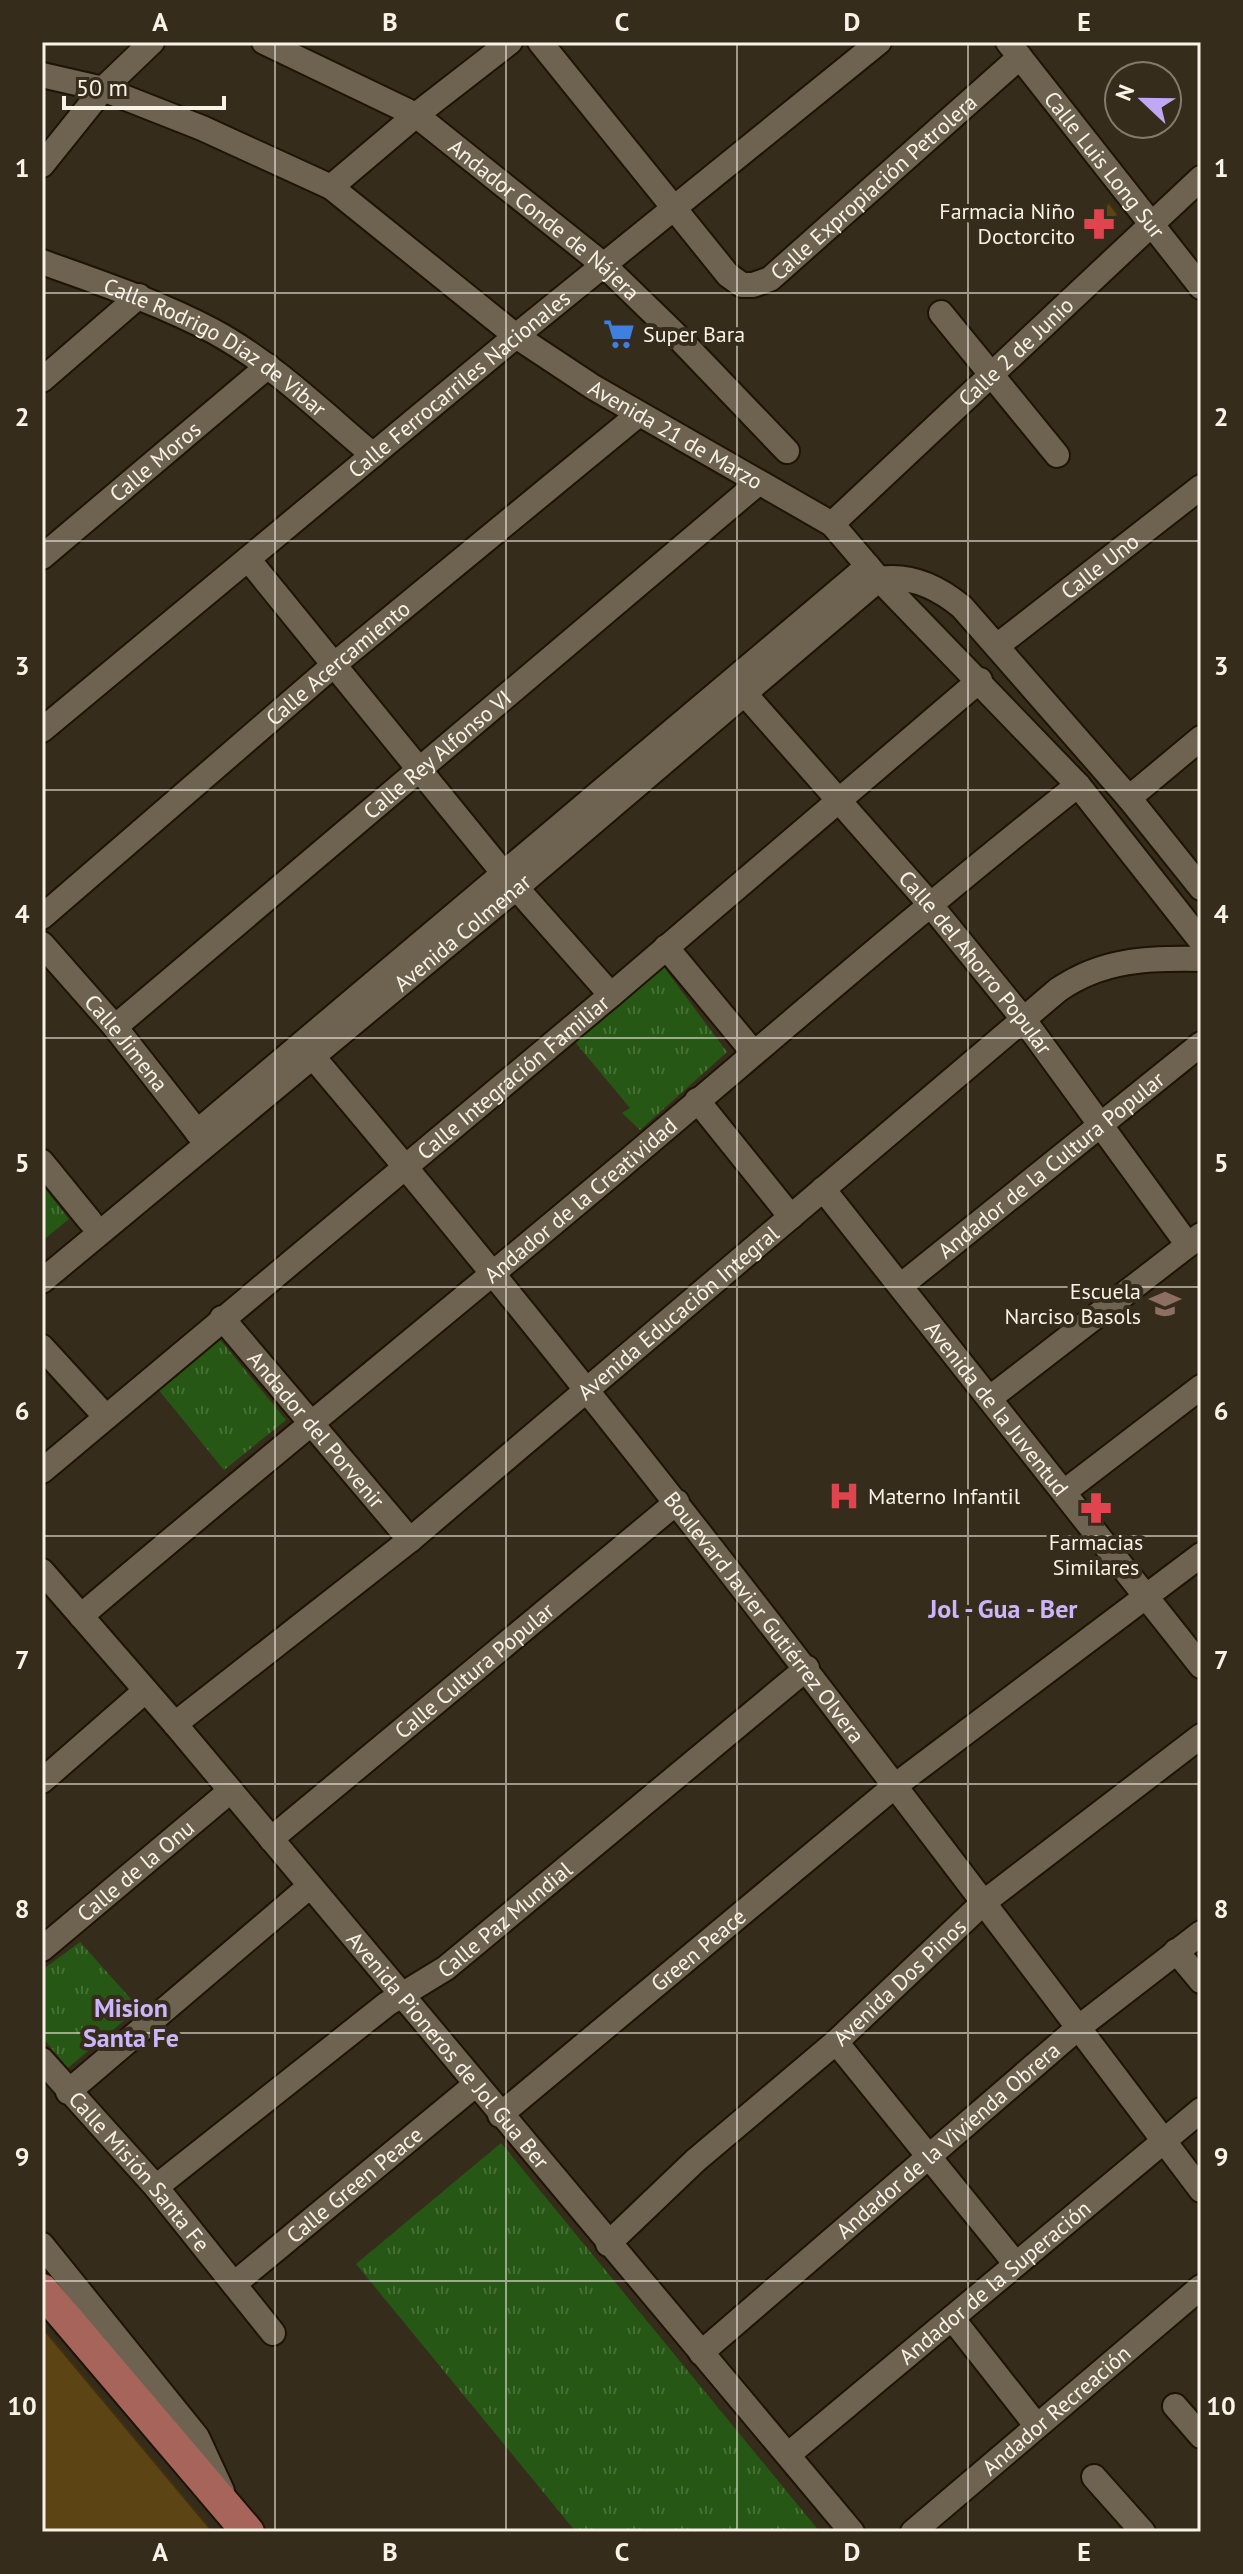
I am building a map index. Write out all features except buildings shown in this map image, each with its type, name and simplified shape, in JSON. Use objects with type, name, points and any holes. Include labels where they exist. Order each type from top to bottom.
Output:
[{"type":"main road","points":[[42,2290],[238,2520]]},
{"type":"street","points":[[42,165],[103,89],[152,42]]},
{"type":"street","name":"Andador Conde de Nájera","points":[[264,42],[416,115],[605,266],[787,451]]},
{"type":"street","points":[[331,187],[416,115],[510,42]]},
{"type":"street","name":"Calle Expropiación Petrolera","points":[[540,42],[673,211],[737,282],[753,285],[770,279],[1014,50]]},
{"type":"street","name":"Calle Ferrocarriles Nacionales","points":[[42,730],[516,336],[879,42]]},
{"type":"street","name":"Calle Luis Long Sur","points":[[1014,50],[1201,287]]},
{"type":"street","name":"Avenida 21 de Marzo","points":[[42,75],[103,89],[202,128],[331,187],[516,336],[639,414],[832,524],[873,572],[1078,785],[1201,941]]},
{"type":"street","name":"Calle 2 de Junio","points":[[832,524],[1201,178]]},
{"type":"street","name":"Calle Rodrigo Díaz de Vibar","points":[[42,262],[139,296],[215,332],[268,366],[373,455]]},
{"type":"street","points":[[42,380],[139,296]]},
{"type":"street","points":[[941,313],[1057,455]]},
{"type":"street","name":"Calle Moros","points":[[42,557],[268,366]]},
{"type":"street","name":"Calle Acercamiento","points":[[42,917],[335,664],[639,414]]},
{"type":"street","name":"Calle Rey Alfonso VI","points":[[115,1027],[758,483]]},
{"type":"street","name":"Calle Uno","points":[[997,646],[1201,487]]},
{"type":"street","points":[[248,559],[422,769],[510,882],[611,995]]},
{"type":"street","points":[[873,572],[897,576],[947,595],[997,646],[1129,798],[1201,888]]},
{"type":"street","name":"Avenida Colmenar","points":[[42,1260],[90,1221],[314,1058],[510,882],[745,694],[873,572]]},
{"type":"street","name":"Avenida Colmenar","points":[[42,1281],[202,1138],[510,882],[873,572]]},
{"type":"street","name":"Calle Integración Familiar","points":[[42,1471],[611,995],[980,680]]},
{"type":"street","name":"Calle del Ahorro Popular","points":[[745,694],[836,801],[929,903],[1194,1240]]},
{"type":"street","points":[[1129,798],[1201,738]]},
{"type":"street","name":"Andador de la Creatividad","points":[[81,1616],[929,903],[1078,785]]},
{"type":"street","name":"Calle Jimena","points":[[42,944],[115,1027],[202,1138]]},
{"type":"street","points":[[666,947],[753,1052]]},
{"type":"street","name":"Avenida Educación Integral","points":[[175,1724],[410,1540],[1081,974],[1109,964],[1148,958],[1201,959]]},
{"type":"street","name":"Andador de la Cultura Popular","points":[[903,1284],[1201,1044]]},
{"type":"street","name":"Boulevard Javier Gutiérrez Olvera","points":[[314,1058],[493,1272],[677,1502],[807,1668],[1201,2190]]},
{"type":"street","points":[[697,1100],[791,1217]]},
{"type":"street","points":[[42,1162],[90,1221]]},
{"type":"street","name":"Avenida de la Juventud","points":[[823,1189],[903,1284],[1201,1666]]},
{"type":"street","points":[[990,1398],[1194,1240]]},
{"type":"street","name":"Andador del Porvenir","points":[[222,1318],[410,1540]]},
{"type":"street","points":[[42,1347],[106,1417]]},
{"type":"street","points":[[1064,1492],[1201,1387]]},
{"type":"street","name":"Calle Cultura Popular","points":[[271,1839],[677,1502]]},
{"type":"street","name":"Green Peace","points":[[500,2115],[896,1785],[1201,1555]]},
{"type":"street","name":"Avenida Pioneros de Jol Gua Ber","points":[[42,1571],[51,1600],[81,1616],[175,1724],[852,2532]]},
{"type":"street","name":"Calle Paz Mundial","points":[[156,2187],[401,1993],[446,1968],[807,1668]]},
{"type":"street","points":[[42,1781],[145,1691]]},
{"type":"street","name":"Avenida Dos Pinos","points":[[608,2244],[696,2160],[836,2042],[983,1903],[1201,1736]]},
{"type":"street","name":"Calle de la Onu","points":[[42,1949],[229,1792]]},
{"type":"street","points":[[68,2092],[310,1886]]},
{"type":"street","name":"Andador de la Vivienda Obrera","points":[[701,2353],[1078,2028],[1201,1933]]},
{"type":"street","points":[[1176,1951],[1201,1981]]},
{"type":"street","points":[[836,2042],[930,2154],[1015,2263]]},
{"type":"street","name":"Calle Misión Santa Fe","points":[[42,2060],[156,2187],[273,2333]]},
{"type":"street","name":"Calle Green Peace","points":[[234,2284],[475,2085]]},
{"type":"street","name":"Andador de la Superación","points":[[789,2454],[1201,2110]]},
{"type":"street","points":[[42,2245],[197,2437],[238,2520]]},
{"type":"street","name":"Andador Recreación","points":[[913,2532],[1201,2287]]},
{"type":"street","points":[[952,2318],[1036,2425]]},
{"type":"street","points":[[1175,2406],[1201,2436]]},
{"type":"street","points":[[1094,2477],[1143,2532]]},
{"type":"green space","points":[[663,966],[727,1052],[640,1130],[622,1113],[630,1108],[575,1042]]},
{"type":"green space","points":[[42,1185],[69,1219],[42,1241]]},
{"type":"green space","points":[[218,1337],[286,1420],[224,1470],[157,1388]]},
{"type":"green space","points":[[80,1942],[139,2008],[68,2068],[42,2037],[42,1970]]},
{"type":"green space","points":[[501,2143],[820,2532],[576,2532],[356,2264]]},
{"type":"place","name":"Farmacia Niño Doctorcito","points":[[1099,224]]},
{"type":"place","name":"Super Bara","points":[[619,334]]},
{"type":"place","name":"Escuela Narciso Basols","points":[[1165,1304]]},
{"type":"place","name":"Materno Infantil","points":[[844,1496]]},
{"type":"place","name":"Farmacias Similares","points":[[1096,1508]]},
{"type":"district","name":"Jol - Gua - Ber","points":[[1003,1609]]},
{"type":"district","name":"Mision Santa Fe","points":[[131,2023]]}]
